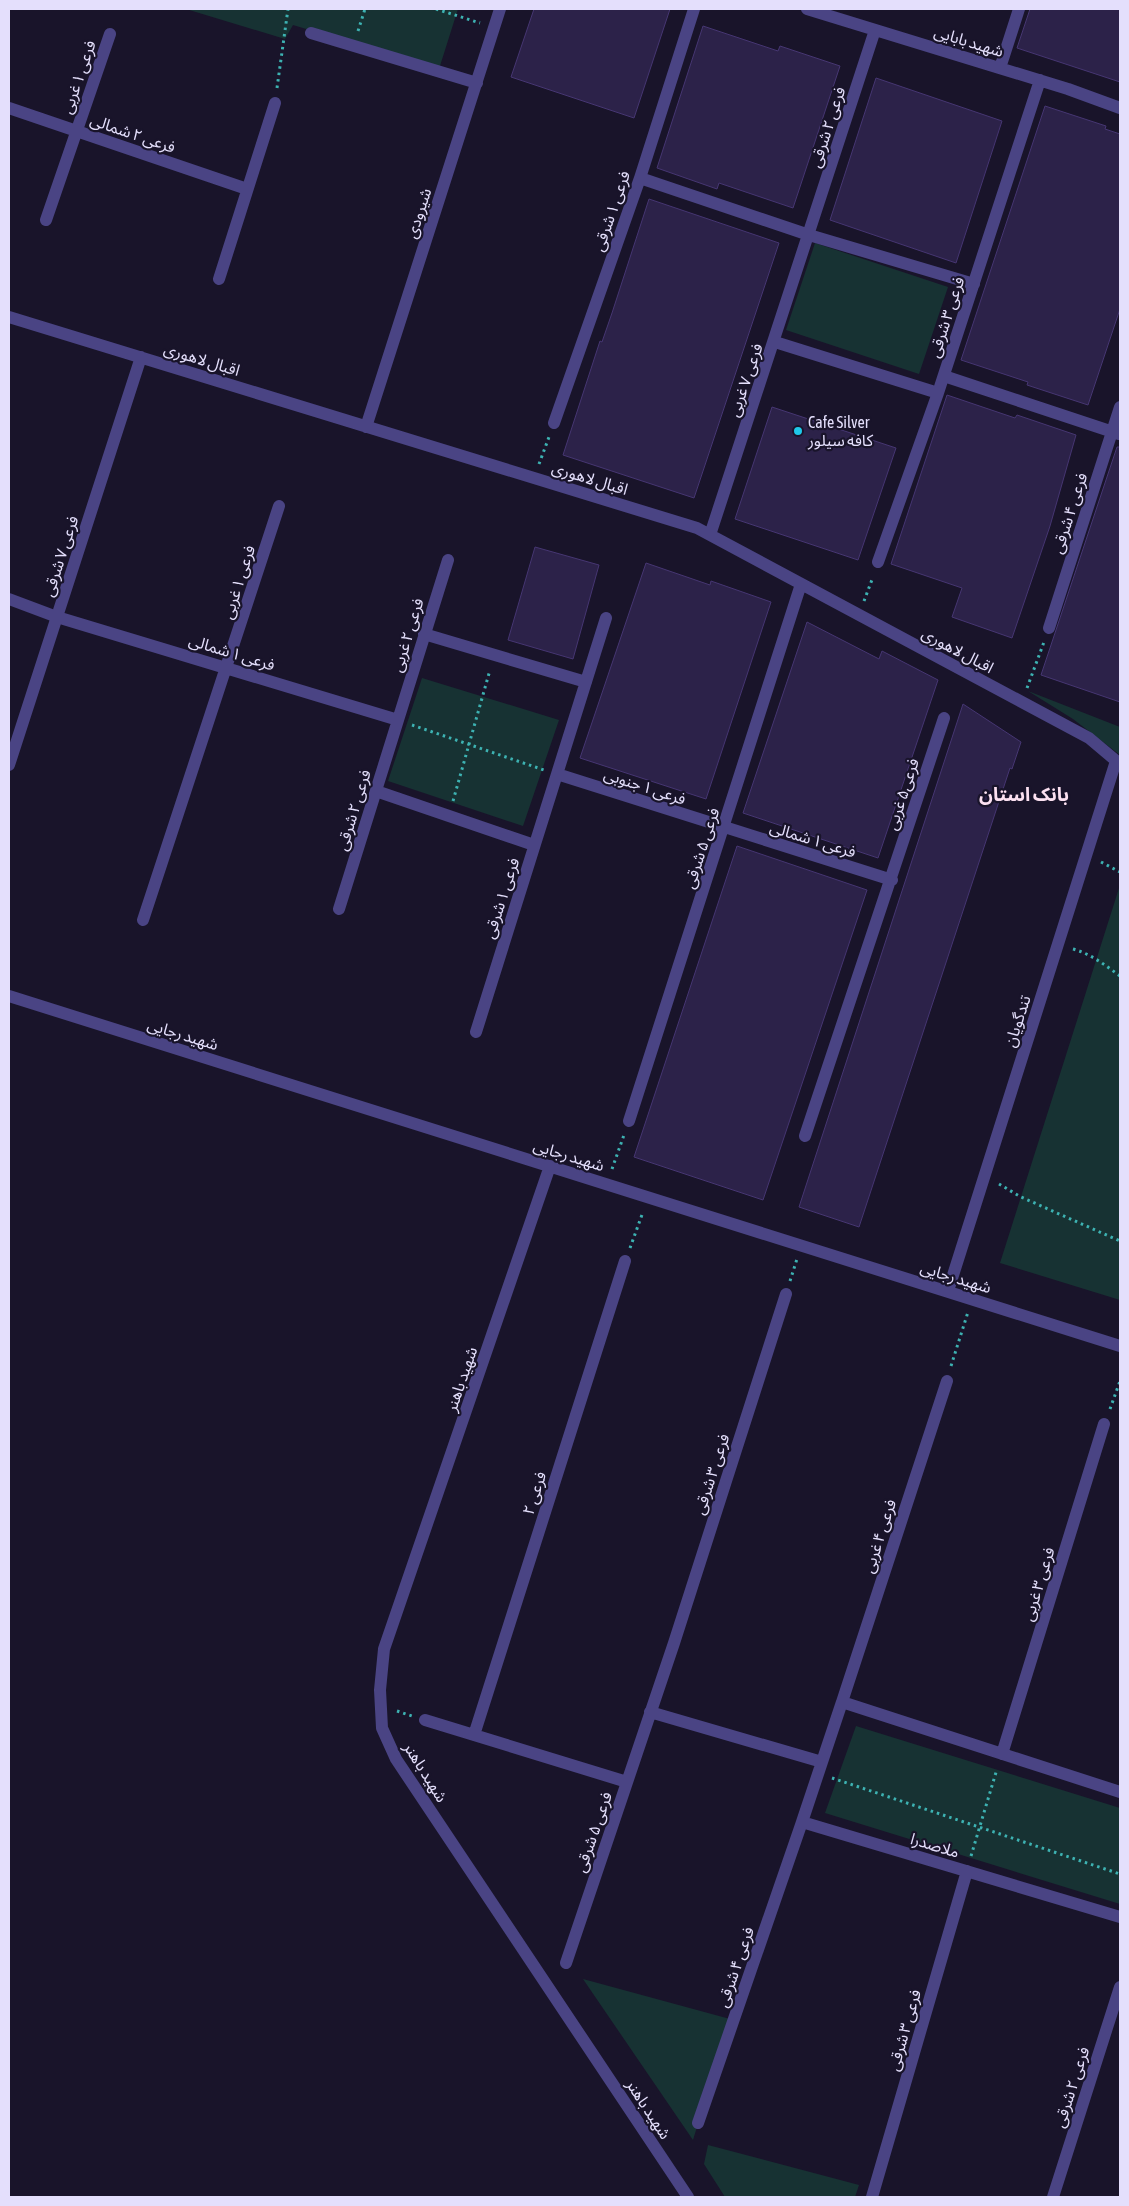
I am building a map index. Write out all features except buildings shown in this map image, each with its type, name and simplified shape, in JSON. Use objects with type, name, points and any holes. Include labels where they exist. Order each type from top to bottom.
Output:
[{"type":"street","name":"شیرودی","points":[[366,427],[500,9]]},
{"type":"street","name":"فرعی ۱ شرقی","points":[[554,422],[640,178],[694,9]]},
{"type":"street","points":[[1000,68],[1019,9]]},
{"type":"street","name":"شهید بابایی","points":[[815,10],[1040,80],[1120,108]]},
{"type":"street","name":"فرعی ۲ شرقی","points":[[809,235],[875,30]]},
{"type":"street","points":[[311,33],[477,83]]},
{"type":"street","name":"فرعی ۱ غربی","points":[[77,131],[110,34]]},
{"type":"street","name":"فرعی ۳ شرقی","points":[[878,562],[944,376],[1040,80]]},
{"type":"street","points":[[218,279],[275,103]]},
{"type":"street","name":"فرعی ۲ شمالی","points":[[9,108],[247,189]]},
{"type":"street","points":[[46,220],[77,131]]},
{"type":"street","points":[[640,178],[809,235],[974,284]]},
{"type":"street","name":"فرعی ۷ غربی","points":[[710,535],[809,235]]},
{"type":"street","name":"اقبال لاهوری","points":[[9,317],[696,528],[1089,738],[1118,762]]},
{"type":"street","points":[[775,342],[938,393]]},
{"type":"street","name":"فرعی ۷ شرقی","points":[[9,765],[141,358]]},
{"type":"street","points":[[944,376],[1116,433]]},
{"type":"street","name":"فرعی ۴ شرقی","points":[[1049,628],[1116,433],[1120,408]]},
{"type":"street","name":"فرعی ۱ غربی","points":[[227,667],[279,506]]},
{"type":"street","name":"فرعی ۲ غربی","points":[[398,720],[448,560]]},
{"type":"street","name":"فرعی ۵ شرقی","points":[[629,1121],[801,584]]},
{"type":"street","points":[[9,599],[57,617]]},
{"type":"street","name":"فرعی ۱ شمالی","points":[[57,617],[398,720]]},
{"type":"street","points":[[556,774],[606,618]]},
{"type":"street","points":[[424,634],[586,682]]},
{"type":"street","points":[[143,920],[227,667]]},
{"type":"street","name":"فرعی۵ غربی","points":[[892,880],[944,718]]},
{"type":"street","name":"فرعی ۲ شرقی","points":[[339,909],[398,720]]},
{"type":"street","name":"تندگویان","points":[[948,1291],[1118,762]]},
{"type":"street","name":"فرعی ۱ شرقی","points":[[476,1032],[556,774]]},
{"type":"street","name":"فرعی ۱ جنوبی","points":[[556,774],[724,828]]},
{"type":"street","points":[[376,791],[534,845]]},
{"type":"street","name":"فرعی ۱ شمالی","points":[[724,828],[892,880]]},
{"type":"street","points":[[805,1136],[892,880]]},
{"type":"street","name":"شهید رجایی","points":[[9,996],[1120,1346]]},
{"type":"street","name":"شهید باهنر","points":[[550,1166],[384,1649],[380,1690],[382,1728],[396,1759],[688,2197]]},
{"type":"street","name":"فرعی ۲","points":[[474,1735],[625,1261]]},
{"type":"street","name":"فرعی ۳ شرقی","points":[[650,1712],[786,1294]]},
{"type":"street","name":"فرعی ۴ غربی","points":[[842,1702],[947,1381]]},
{"type":"street","name":"فرعی ۳ غربی","points":[[1002,1754],[1104,1424]]},
{"type":"street","points":[[802,1822],[842,1702],[1120,1792]]},
{"type":"street","points":[[650,1712],[820,1768]]},
{"type":"street","name":"فرعی ۵ شرقی","points":[[566,1963],[650,1712]]},
{"type":"street","points":[[425,1720],[627,1782]]},
{"type":"street","name":"فرعی ۴ شرقی","points":[[698,2123],[802,1822]]},
{"type":"street","name":"ملاصدرا","points":[[802,1822],[1120,1917]]},
{"type":"street","name":"فرعی ۳ شرقی","points":[[872,2197],[967,1872]]},
{"type":"street","name":"فرعی ۲ شرقی","points":[[1053,2197],[1120,1987]]},
{"type":"path","points":[[275,103],[288,9]]},
{"type":"path","points":[[357,35],[365,9]]},
{"type":"path","points":[[436,9],[494,27]]},
{"type":"path","points":[[535,478],[554,422]]},
{"type":"path","points":[[860,615],[878,562]]},
{"type":"path","points":[[1022,702],[1049,628]]},
{"type":"path","points":[[449,816],[494,655]]},
{"type":"path","points":[[398,720],[556,774]]},
{"type":"path","points":[[1087,854],[1120,872]]},
{"type":"path","points":[[1058,945],[1083,952],[1120,976]]},
{"type":"path","points":[[607,1184],[629,1121]]},
{"type":"path","points":[[984,1177],[1021,1197],[1120,1241]]},
{"type":"path","points":[[625,1261],[648,1197]]},
{"type":"path","points":[[786,1294],[802,1246]]},
{"type":"path","points":[[947,1381],[972,1299]]},
{"type":"path","points":[[1104,1424],[1120,1381]]},
{"type":"path","points":[[381,1707],[425,1720]]},
{"type":"path","points":[[967,1872],[1002,1754]]},
{"type":"path","points":[[820,1768],[980,1827],[1120,1874]]},
{"type":"green space","points":[[186,9],[458,9],[439,69],[293,25],[285,39]]},
{"type":"green space","points":[[815,243],[948,287],[919,374],[786,330]]},
{"type":"green space","points":[[422,678],[559,720],[523,826],[388,781]]},
{"type":"green space","points":[[1028,691],[1120,727],[1120,755],[1073,719]]},
{"type":"green space","points":[[1120,885],[1120,1300],[1000,1263]]},
{"type":"green space","points":[[856,1726],[1120,1808],[1120,1904],[825,1813]]},
{"type":"green space","points":[[583,1979],[730,2019],[693,2140]]},
{"type":"green space","points":[[708,2145],[859,2185],[855,2197],[725,2197],[704,2164]]},
{"type":"place","name":"Cafe Silver کافه سیلور","points":[[798,431]]},
{"type":"district","name":"بانک استان","points":[[1024,794]]}]
